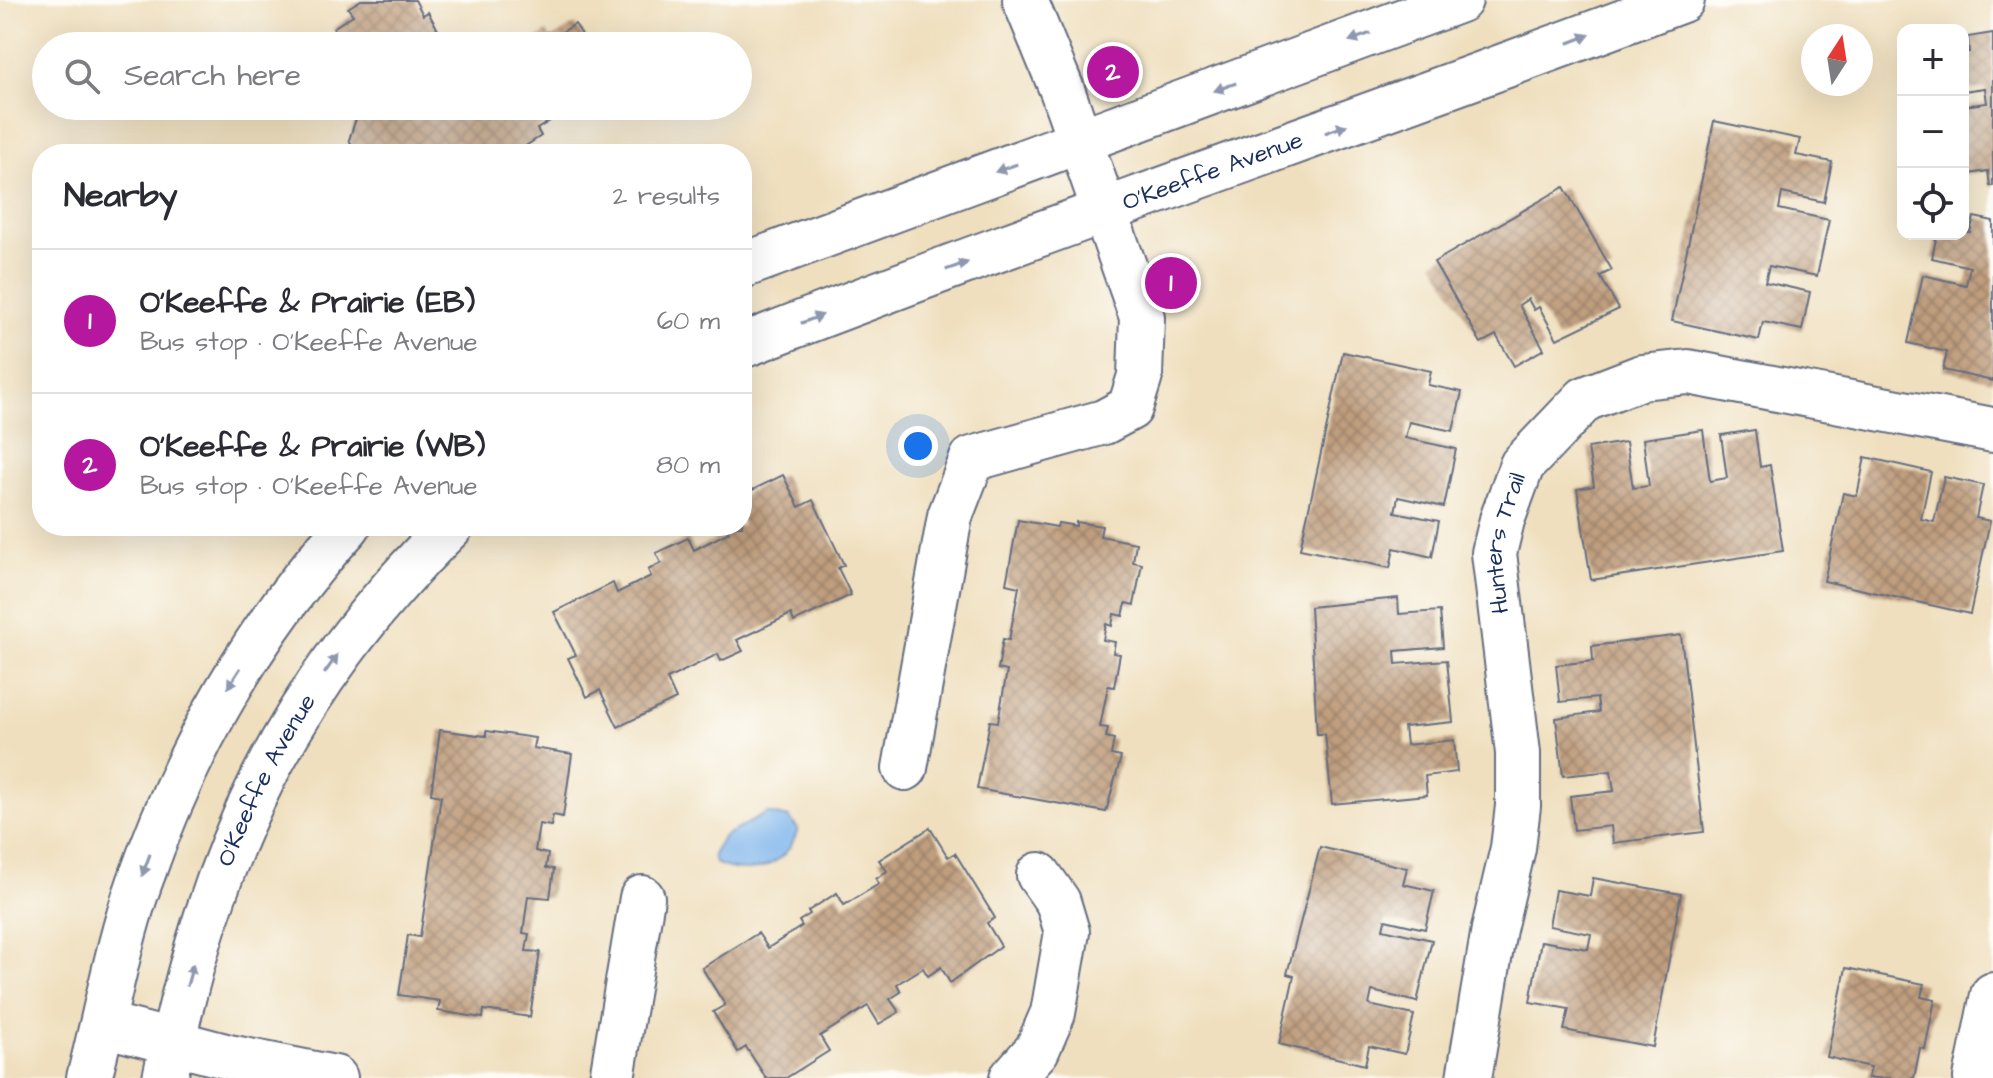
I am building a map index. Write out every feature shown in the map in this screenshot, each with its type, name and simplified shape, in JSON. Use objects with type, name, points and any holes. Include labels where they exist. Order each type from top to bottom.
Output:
[{"type":"street","points":[[905,768],[950,516],[972,459],[1104,422],[1130,408],[1140,376],[1142,317],[1025,0]]},
{"type":"street","name":"O'Keeffe Avenue","points":[[752,341],[1091,174],[1460,0]]},
{"type":"street","name":"O'Keeffe Avenue","points":[[752,263],[1091,174],[1456,87],[1682,0]]},
{"type":"street","name":"Hunters Trail","points":[[1469,1078],[1491,944],[1513,848],[1518,806],[1518,753],[1494,553],[1522,465],[1585,399],[1642,377],[1688,372],[1993,430]]},
{"type":"street","points":[[89,1078],[139,886],[173,792],[216,705],[298,581],[339,536]]},
{"type":"street","name":"O'Keeffe Avenue","points":[[169,1060],[213,894],[244,812],[286,732],[335,658],[388,591],[441,536]]},
{"type":"street","points":[[1012,1078],[1037,1050],[1053,1013],[1067,932],[1058,902],[1039,875]]},
{"type":"street","points":[[612,1078],[642,898]]},
{"type":"street","points":[[1976,1078],[1993,995]]},
{"type":"street","points":[[103,1024],[169,1060],[335,1078]]},
{"type":"water","points":[[767,813],[789,818],[798,829],[785,853],[776,861],[754,869],[728,868],[715,863],[713,855],[724,836]]},
{"type":"building","points":[[361,0],[415,0],[423,15],[428,12],[439,32],[336,32],[333,28],[353,15],[348,8]]},
{"type":"building","points":[[575,24],[580,32],[562,32]]},
{"type":"building","points":[[1993,33],[1993,186],[1990,186],[1988,171],[1969,174],[1969,105],[1987,103],[1985,88],[1969,90],[1969,37]]},
{"type":"building","points":[[355,120],[551,120],[537,129],[541,136],[529,144],[352,144],[349,140]]},
{"type":"building","points":[[1714,121],[1800,139],[1796,155],[1832,162],[1824,202],[1782,193],[1779,209],[1829,220],[1817,276],[1769,266],[1765,282],[1810,292],[1802,330],[1763,322],[1759,340],[1672,321]]},
{"type":"building","points":[[1564,187],[1612,270],[1600,276],[1619,309],[1557,339],[1539,307],[1534,310],[1528,299],[1519,305],[1544,349],[1514,366],[1496,335],[1481,343],[1434,262]]},
{"type":"building","points":[[1974,217],[1993,221],[1993,381],[1943,370],[1947,352],[1908,343],[1923,275],[1966,285],[1970,267],[1932,258],[1936,240],[1969,240]]},
{"type":"building","points":[[1343,352],[1431,371],[1428,385],[1462,392],[1453,431],[1409,422],[1405,438],[1456,449],[1444,507],[1398,497],[1395,512],[1439,521],[1432,557],[1394,548],[1390,568],[1300,549]]},
{"type":"building","points":[[1703,430],[1710,481],[1727,478],[1721,435],[1755,430],[1760,467],[1770,465],[1783,551],[1591,580],[1577,489],[1594,486],[1588,448],[1626,442],[1633,488],[1649,486],[1643,439]]},
{"type":"building","points":[[1865,457],[1931,472],[1921,519],[1934,522],[1944,477],[1983,485],[1976,518],[1990,521],[1970,614],[1824,581],[1843,493],[1857,496]]},
{"type":"building","points":[[783,475],[799,507],[813,500],[844,565],[838,568],[851,595],[794,622],[791,614],[737,640],[743,651],[721,661],[718,654],[667,679],[676,699],[618,727],[600,690],[587,697],[568,658],[576,655],[554,612],[613,583],[617,593],[651,576],[648,570],[661,563],[656,553],[688,538],[694,550],[721,536],[752,536],[752,490]]},
{"type":"building","points":[[1018,520],[1057,527],[1058,523],[1076,526],[1076,522],[1102,526],[1100,536],[1136,543],[1133,562],[1142,564],[1134,605],[1126,603],[1123,616],[1114,614],[1112,626],[1106,624],[1103,640],[1115,642],[1113,653],[1120,654],[1114,687],[1108,686],[1100,727],[1108,728],[1106,737],[1114,739],[1111,755],[1121,757],[1106,812],[977,789],[990,721],[998,722],[1007,671],[998,669],[1003,639],[1009,640],[1019,587],[1006,584]]},
{"type":"building","points":[[1398,598],[1399,614],[1440,611],[1443,647],[1395,651],[1396,664],[1447,660],[1453,722],[1404,727],[1406,745],[1454,740],[1457,772],[1425,776],[1427,795],[1332,804],[1325,734],[1317,734],[1310,607]]},
{"type":"building","points":[[1681,635],[1704,832],[1613,843],[1611,826],[1574,830],[1570,796],[1614,791],[1611,771],[1563,776],[1556,718],[1599,712],[1597,698],[1560,702],[1556,665],[1593,661],[1592,646]]},
{"type":"building","points":[[440,730],[486,736],[486,731],[535,738],[533,748],[572,754],[563,817],[553,815],[551,826],[539,824],[535,851],[548,854],[546,868],[554,869],[550,898],[528,896],[523,933],[529,934],[526,951],[540,952],[530,1017],[484,1010],[483,1018],[438,1011],[440,1001],[399,995],[408,935],[420,937],[441,796],[431,794]]},
{"type":"building","points":[[930,828],[948,857],[955,853],[995,918],[987,923],[1001,946],[950,983],[941,967],[928,976],[923,968],[897,984],[901,992],[890,999],[899,1012],[879,1024],[868,1006],[820,1036],[829,1051],[786,1078],[766,1078],[746,1047],[738,1052],[713,1012],[725,1005],[702,968],[758,933],[768,948],[802,926],[799,921],[810,914],[808,911],[837,893],[844,905],[879,884],[876,879],[887,871],[879,860]]},
{"type":"building","points":[[1320,847],[1407,868],[1403,884],[1434,891],[1425,929],[1385,920],[1383,929],[1432,940],[1417,1002],[1372,991],[1369,1005],[1414,1015],[1405,1054],[1369,1046],[1365,1065],[1279,1044],[1294,976],[1287,974]]},
{"type":"building","points":[[1593,878],[1681,894],[1653,1047],[1564,1030],[1569,1009],[1530,1002],[1541,941],[1588,949],[1591,934],[1549,926],[1555,890],[1590,896]]},
{"type":"building","points":[[1846,968],[1924,984],[1921,997],[1935,1000],[1925,1049],[1920,1048],[1914,1078],[1868,1078],[1871,1067],[1827,1057]]},
{"type":"place","name":"O'Keeffe & Prairie (WB)","points":[[1113,72]]},
{"type":"place","name":"O'Keeffe & Prairie (EB)","points":[[1171,283]]}]
